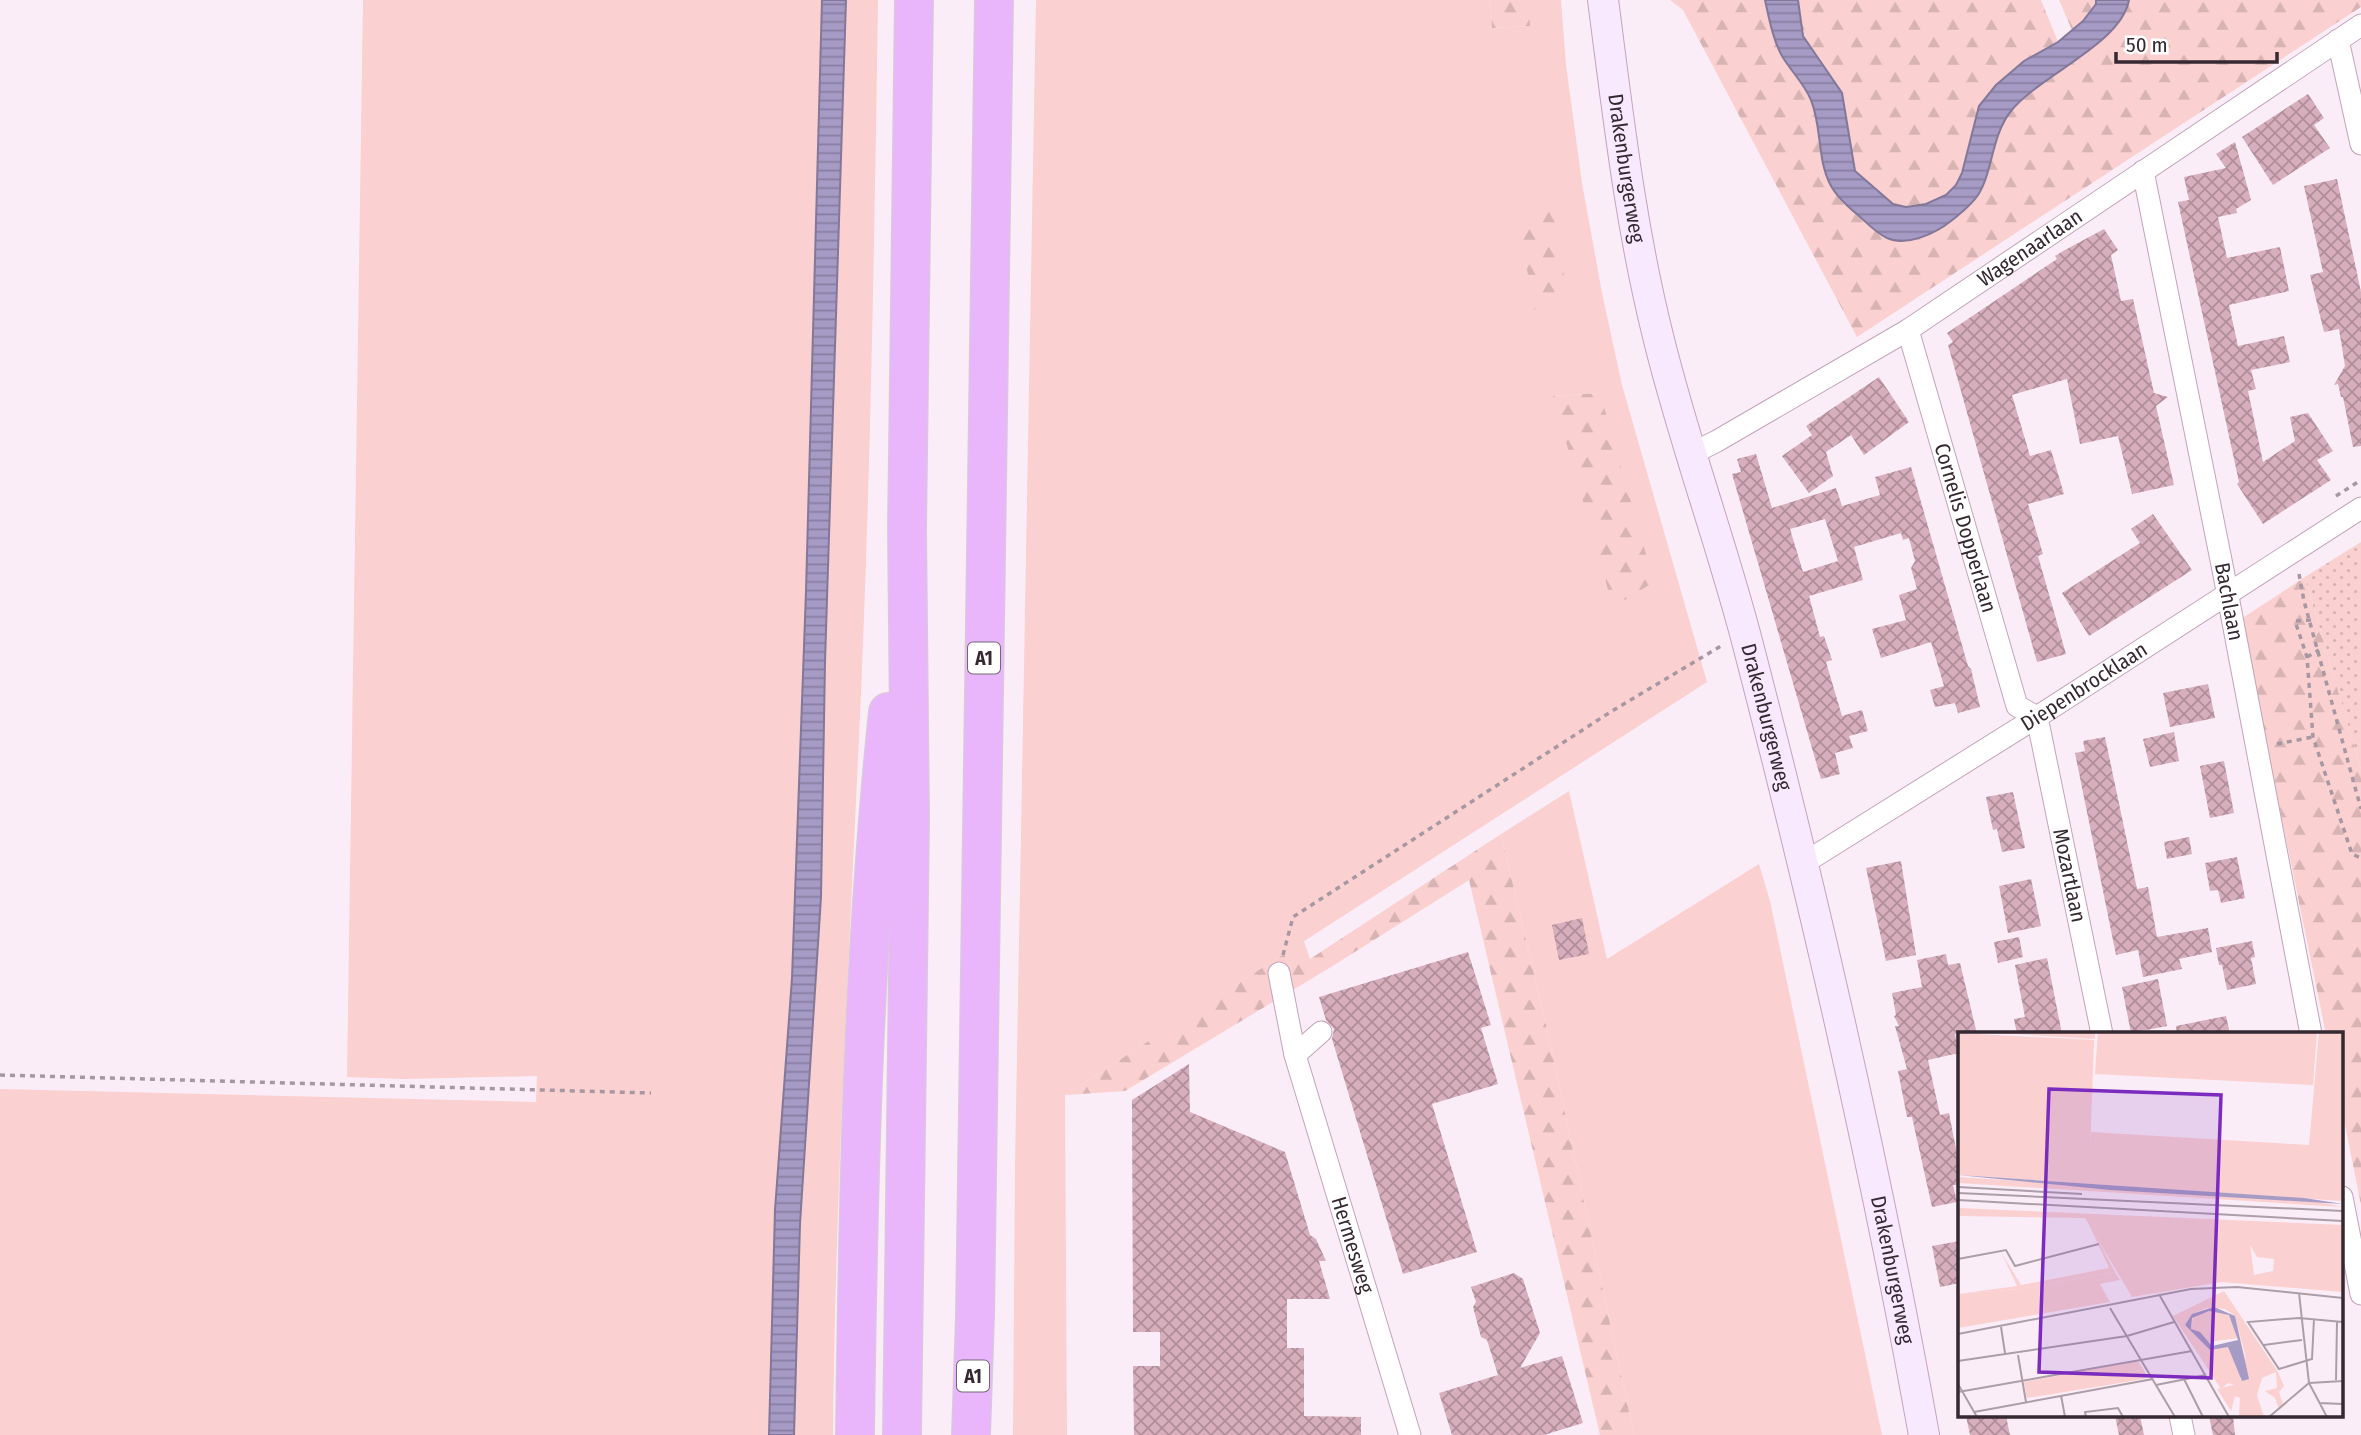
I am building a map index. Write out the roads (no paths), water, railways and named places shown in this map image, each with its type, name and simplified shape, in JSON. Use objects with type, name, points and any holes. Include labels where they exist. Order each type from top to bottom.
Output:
[{"type":"highway","points":[[902,1435],[910,833],[907,529],[914,0]]},
{"type":"highway","name":"A1","points":[[971,1435],[975,1317],[994,0]]},
{"type":"highway","points":[[855,1435],[863,1082],[877,819],[907,529]]},
{"type":"highway","name":"A1","points":[[975,1317],[978,1435]]},
{"type":"main road","name":"Drakenburgerweg","points":[[1603,0],[1628,197],[1657,335],[1745,636],[1804,863],[1904,1324],[1924,1435]]},
{"type":"street","name":"Wagenaarlaan","points":[[1690,454],[1908,330],[2361,25]]},
{"type":"street","points":[[2338,40],[2361,144]]},
{"type":"street","name":"Bachlaan","points":[[2143,171],[2311,1032]]},
{"type":"street","name":"Cornelis Dopperlaan","points":[[1908,330],[2017,706],[2036,717]]},
{"type":"street","name":"Diepenbrocklaan","points":[[1804,863],[2361,508]]},
{"type":"street","name":"Mozartlaan","points":[[2036,717],[2102,1032]]},
{"type":"street","name":"Hermesweg","points":[[1279,973],[1295,1055],[1410,1435]]},
{"type":"street","points":[[1295,1055],[1321,1032]]},
{"type":"street","points":[[2344,1207],[2361,1294]]}]
